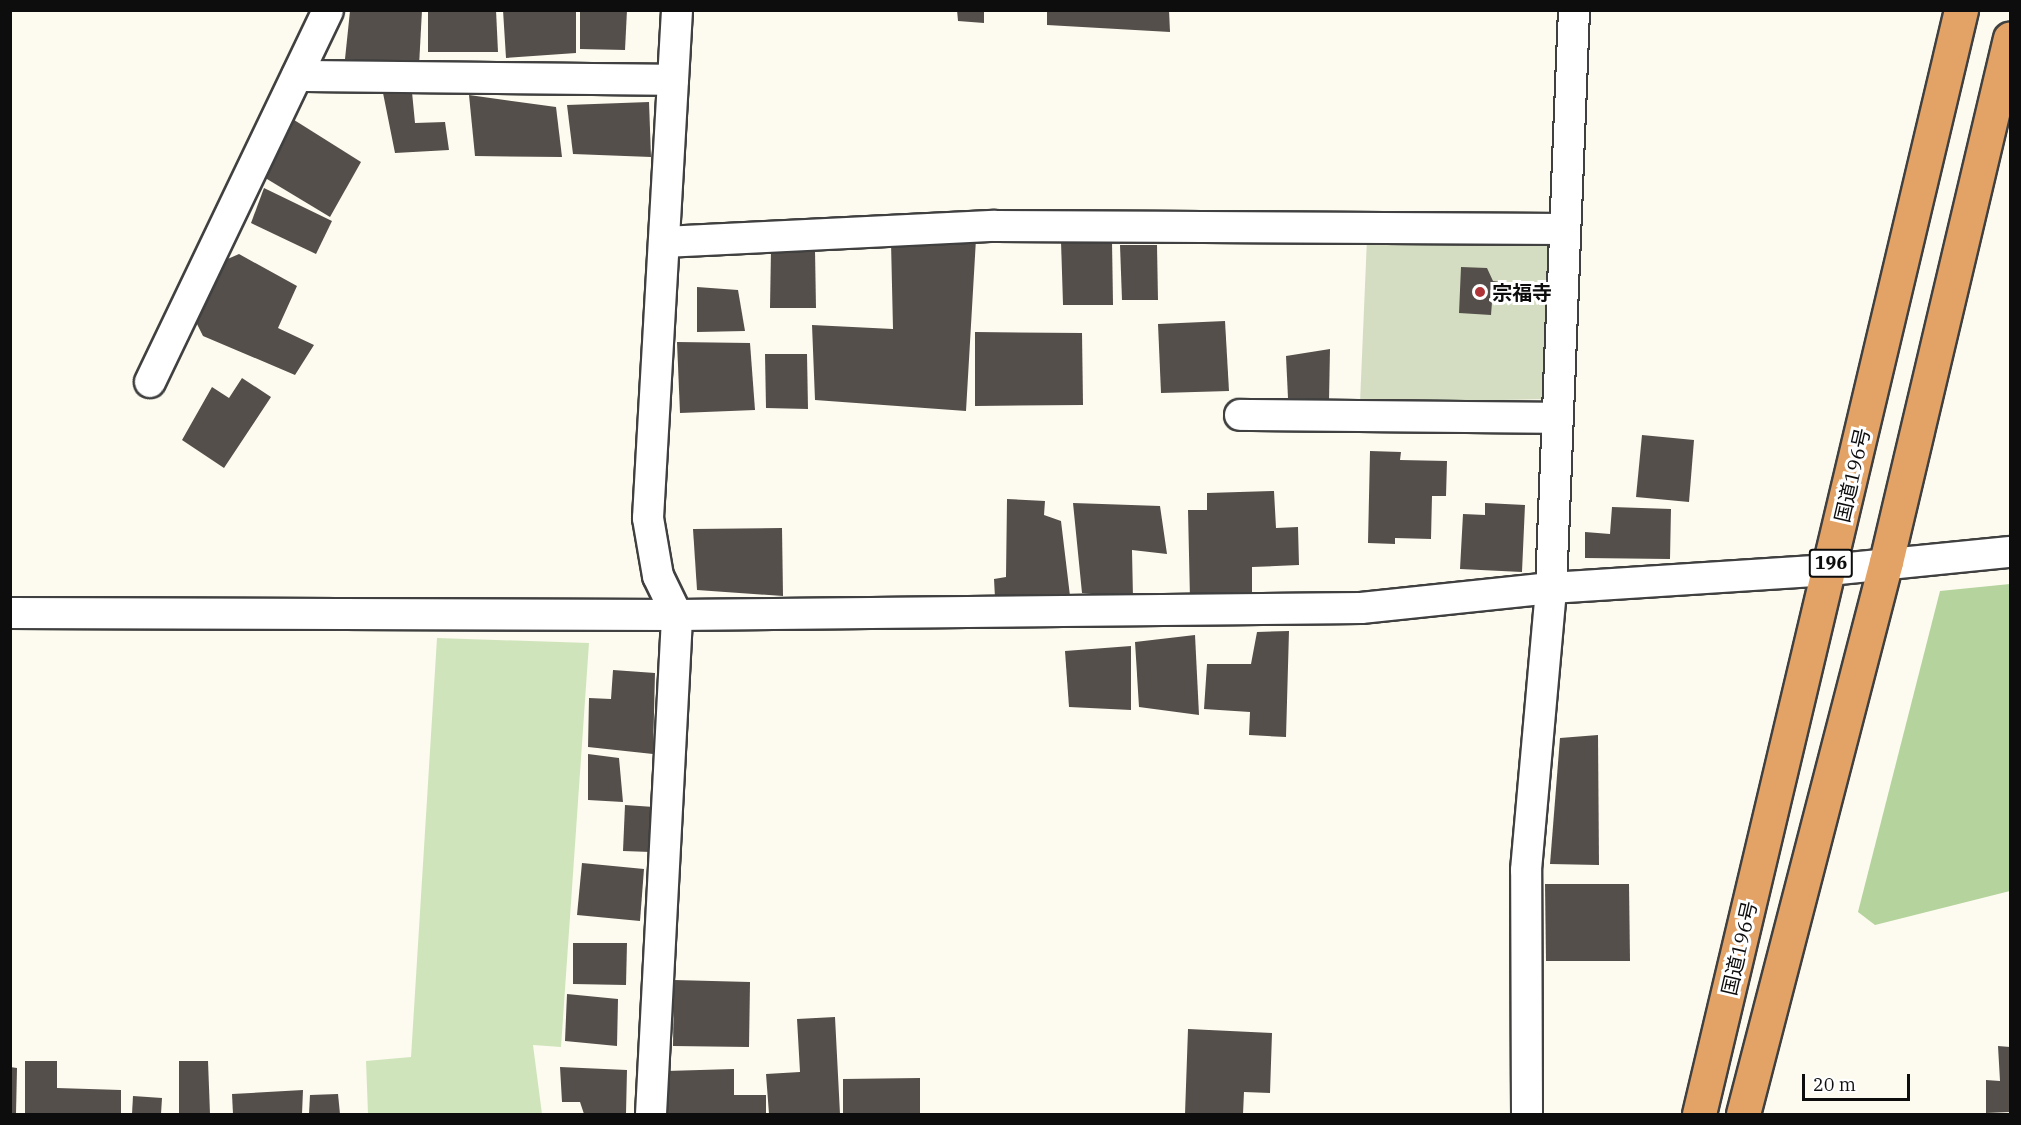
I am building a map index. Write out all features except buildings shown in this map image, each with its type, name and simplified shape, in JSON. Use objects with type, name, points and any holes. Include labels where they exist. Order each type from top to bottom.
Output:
[{"type":"highway","name":"国道196号","points":[[1699,1114],[1961,10]]},
{"type":"highway","name":"196","points":[[1743,1114],[1886,562],[2010,38]]},
{"type":"street","points":[[150,382],[328,10]]},
{"type":"street","points":[[651,1114],[677,615],[658,576],[648,518],[677,10]]},
{"type":"street","points":[[1527,1114],[1526,870],[1551,588],[1574,10]]},
{"type":"street","points":[[297,76],[673,80]]},
{"type":"street","points":[[664,242],[995,226],[1565,229]]},
{"type":"street","points":[[1240,415],[1558,418]]},
{"type":"street","points":[[10,613],[677,615],[1361,608],[1551,588],[1829,570],[1886,562],[2010,552]]},
{"type":"green space","points":[[1367,238],[1542,241],[1557,249],[1549,399],[1360,403]]},
{"type":"green space","points":[[2010,584],[2010,891],[1875,925],[1858,912],[1940,591]]},
{"type":"green space","points":[[437,638],[589,643],[561,1047],[533,1045],[542,1114],[368,1114],[366,1061],[411,1057]]},
{"type":"place","name":"宗福寺","points":[[1480,292]]}]
